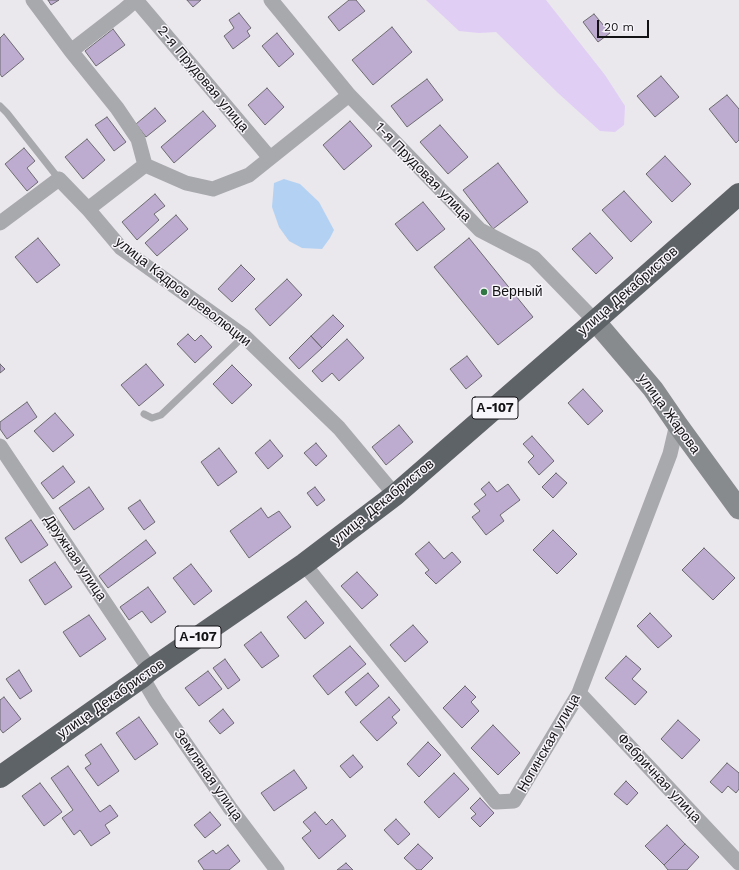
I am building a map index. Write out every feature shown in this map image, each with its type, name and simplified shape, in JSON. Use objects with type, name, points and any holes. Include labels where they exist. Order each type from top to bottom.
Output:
[{"type":"highway","name":"улица Декабристов","points":[[0,777],[304,564],[395,495],[739,194]]},
{"type":"street","points":[[33,0],[71,52],[117,108],[138,139],[144,165]]},
{"type":"street","points":[[71,52],[124,10],[132,3],[132,0]]},
{"type":"street","name":"2-я Прудовая улица","points":[[136,0],[270,158]]},
{"type":"street","name":"1-я Прудовая улица","points":[[271,0],[348,94],[480,230],[534,258],[595,321]]},
{"type":"street","points":[[144,165],[186,183],[213,189],[249,175],[348,94]]},
{"type":"street","points":[[88,209],[144,165]]},
{"type":"street","points":[[0,224],[59,179]]},
{"type":"street","name":"улица Кадров революции","points":[[59,179],[88,209],[121,248],[244,336],[339,428],[395,495]]},
{"type":"street","name":"улица Жарова","points":[[595,321],[653,389],[739,509]]},
{"type":"street","name":"Ногинская улица","points":[[304,564],[496,802],[514,801],[579,693],[670,454],[677,424]]},
{"type":"street","name":"Дружная улица","points":[[0,446],[146,674]]},
{"type":"street","name":"Земляная улица","points":[[146,674],[156,701],[230,808],[277,870]]},
{"type":"street","name":"Фабричная улица","points":[[579,693],[739,864]]},
{"type":"lane","points":[[0,106],[59,179]]},
{"type":"lane","points":[[144,414],[152,418],[161,415],[244,336]]},
{"type":"shaded area","points":[[426,0],[546,0],[605,75],[625,106],[624,125],[615,132],[600,131],[558,93],[496,32],[479,33],[459,31]]},
{"type":"water","points":[[284,179],[300,184],[319,202],[334,230],[322,249],[302,248],[289,241],[279,227],[272,207],[274,183]]},
{"type":"building","points":[[48,0],[59,0],[51,5]]},
{"type":"building","points":[[187,0],[201,0],[193,7]]},
{"type":"building","points":[[349,0],[356,0],[365,11],[339,31],[328,17]]},
{"type":"building","points":[[239,13],[251,28],[247,31],[250,36],[233,49],[224,36],[234,28],[229,20]]},
{"type":"building","points":[[594,14],[610,33],[598,42],[583,22]]},
{"type":"building","points":[[392,27],[412,52],[373,85],[352,60]]},
{"type":"building","points":[[113,29],[125,45],[96,66],[85,51]]},
{"type":"building","points":[[277,33],[294,54],[279,67],[262,46]]},
{"type":"building","points":[[4,34],[24,59],[2,77],[0,74],[0,38]]},
{"type":"building","points":[[661,76],[679,97],[655,117],[637,96]]},
{"type":"building","points":[[427,79],[443,100],[407,127],[391,106]]},
{"type":"building","points":[[267,88],[284,107],[265,125],[248,105]]},
{"type":"building","points":[[727,95],[739,109],[739,140],[736,143],[709,109]]},
{"type":"building","points":[[155,108],[166,121],[146,137],[136,124]]},
{"type":"building","points":[[203,111],[216,126],[174,163],[161,147]]},
{"type":"building","points":[[107,117],[126,142],[114,151],[95,125]]},
{"type":"building","points":[[350,121],[372,146],[344,170],[323,145]]},
{"type":"building","points":[[440,125],[468,157],[448,174],[420,142]]},
{"type":"building","points":[[87,139],[105,160],[83,179],[65,157]]},
{"type":"building","points":[[24,148],[35,161],[27,168],[38,182],[27,191],[5,164]]},
{"type":"building","points":[[665,156],[691,184],[672,202],[646,174]]},
{"type":"building","points":[[498,163],[528,202],[493,229],[463,190]]},
{"type":"building","points":[[624,191],[652,222],[631,242],[602,210]]},
{"type":"building","points":[[155,194],[165,206],[154,214],[159,220],[137,240],[122,222]]},
{"type":"building","points":[[423,202],[445,229],[417,251],[395,224]]},
{"type":"building","points":[[176,215],[188,229],[157,256],[145,243]]},
{"type":"building","points":[[590,233],[613,258],[596,274],[572,249]]},
{"type":"building","points":[[38,238],[60,265],[37,283],[15,257]]},
{"type":"building","name":"Верный","points":[[469,238],[533,317],[498,345],[434,267]]},
{"type":"building","points":[[241,265],[255,279],[232,302],[218,289]]},
{"type":"building","points":[[287,279],[302,295],[270,326],[255,309]]},
{"type":"building","points":[[333,315],[344,326],[322,348],[311,336]]},
{"type":"building","points":[[188,334],[195,341],[201,335],[212,347],[195,363],[177,344]]},
{"type":"building","points":[[311,336],[322,348],[299,369],[289,358]]},
{"type":"building","points":[[347,339],[364,358],[339,381],[332,373],[322,382],[312,371]]},
{"type":"building","points":[[467,356],[482,376],[466,389],[450,369]]},
{"type":"building","points":[[0,364],[5,369],[0,373]]},
{"type":"building","points":[[146,364],[164,385],[139,406],[121,385]]},
{"type":"building","points":[[232,365],[252,385],[232,404],[213,384]]},
{"type":"building","points":[[583,389],[603,411],[588,425],[568,403]]},
{"type":"building","points":[[27,402],[37,417],[7,439],[0,429],[0,422]]},
{"type":"building","points":[[55,413],[74,435],[53,452],[34,431]]},
{"type":"building","points":[[399,425],[413,442],[386,465],[372,447]]},
{"type":"building","points":[[532,436],[554,461],[539,475],[528,462],[534,456],[523,444]]},
{"type":"building","points":[[270,440],[283,456],[268,469],[255,453]]},
{"type":"building","points":[[316,443],[327,456],[316,466],[304,453]]},
{"type":"building","points":[[219,448],[237,472],[218,486],[201,462]]},
{"type":"building","points":[[63,466],[75,482],[53,499],[41,483]]},
{"type":"building","points":[[556,473],[567,483],[553,498],[542,487]]},
{"type":"building","points":[[489,482],[497,492],[508,484],[520,500],[500,515],[504,521],[486,535],[472,517],[480,511],[474,504],[486,495],[481,489]]},
{"type":"building","points":[[89,487],[104,509],[74,530],[59,508]]},
{"type":"building","points":[[315,487],[325,500],[317,506],[307,493]]},
{"type":"building","points":[[140,500],[155,522],[144,530],[128,508]]},
{"type":"building","points":[[261,508],[268,518],[279,511],[291,527],[249,558],[230,531]]},
{"type":"building","points":[[31,520],[48,545],[21,563],[5,538]]},
{"type":"building","points":[[553,530],[577,554],[557,574],[533,550]]},
{"type":"building","points":[[146,540],[156,553],[108,588],[99,576]]},
{"type":"building","points":[[429,542],[444,559],[452,552],[461,562],[436,584],[425,573],[429,570],[415,554]]},
{"type":"building","points":[[704,548],[735,578],[713,600],[682,570]]},
{"type":"building","points":[[55,562],[72,587],[45,605],[29,580]]},
{"type":"building","points":[[191,564],[212,591],[194,605],[173,578]]},
{"type":"building","points":[[357,572],[378,595],[362,609],[341,586]]},
{"type":"building","points":[[148,587],[166,612],[151,623],[142,611],[129,620],[120,607]]},
{"type":"building","points":[[306,601],[324,623],[305,639],[287,617]]},
{"type":"building","points":[[650,613],[672,636],[658,648],[637,626]]},
{"type":"building","points":[[89,615],[106,639],[80,657],[63,632]]},
{"type":"building","points":[[413,625],[428,642],[405,662],[390,645]]},
{"type":"building","points":[[261,632],[279,656],[262,668],[244,645]]},
{"type":"building","points":[[350,646],[366,664],[328,695],[313,676]]},
{"type":"building","points":[[626,656],[641,669],[632,679],[647,692],[635,705],[605,678]]},
{"type":"building","points":[[225,659],[240,680],[228,689],[213,668]]},
{"type":"building","points":[[19,670],[32,691],[20,699],[6,679]]},
{"type":"building","points":[[208,671],[222,689],[199,706],[185,688]]},
{"type":"building","points":[[368,673],[379,686],[356,706],[345,692]]},
{"type":"building","points":[[465,686],[476,697],[471,702],[479,711],[462,728],[443,708]]},
{"type":"building","points":[[4,697],[21,719],[3,733],[0,729],[0,700]]},
{"type":"building","points":[[389,697],[400,710],[392,717],[397,723],[377,741],[360,722]]},
{"type":"building","points":[[223,709],[234,723],[220,734],[209,721]]},
{"type":"building","points":[[139,717],[158,744],[135,760],[116,733]]},
{"type":"building","points":[[678,720],[700,740],[682,759],[661,739]]},
{"type":"building","points":[[493,725],[520,753],[498,775],[471,748]]},
{"type":"building","points":[[428,742],[441,755],[419,777],[407,764]]},
{"type":"building","points":[[101,744],[119,771],[98,786],[85,768],[91,764],[85,755]]},
{"type":"building","points":[[353,755],[363,767],[350,778],[340,766]]},
{"type":"building","points":[[727,763],[739,773],[739,789],[736,793],[728,786],[722,793],[710,782]]},
{"type":"building","points":[[68,766],[100,812],[110,805],[118,816],[105,825],[110,833],[91,846],[80,830],[74,835],[62,818],[73,810],[51,778]]},
{"type":"building","points":[[294,770],[307,788],[274,811],[261,793]]},
{"type":"building","points":[[454,773],[469,789],[439,818],[424,802]]},
{"type":"building","points":[[626,781],[638,793],[627,805],[614,794]]},
{"type":"building","points":[[40,783],[62,812],[44,826],[22,796]]},
{"type":"building","points":[[480,798],[494,813],[480,827],[471,818],[476,814],[470,808]]},
{"type":"building","points":[[210,812],[221,825],[205,838],[194,825]]},
{"type":"building","points":[[315,812],[326,825],[332,819],[346,836],[319,859],[302,838],[311,831],[303,822]]},
{"type":"building","points":[[396,819],[410,834],[398,845],[384,830]]},
{"type":"building","points":[[667,825],[685,844],[664,865],[645,846]]},
{"type":"building","points":[[418,844],[433,858],[421,870],[417,870],[404,858]]},
{"type":"building","points":[[685,844],[699,857],[687,870],[668,870],[664,865]]},
{"type":"building","points":[[228,845],[240,861],[229,870],[204,870],[198,861],[213,850],[216,854]]},
{"type":"building","points":[[346,863],[353,870],[337,870]]},
{"type":"place","name":"Верный","points":[[484,292]]}]
